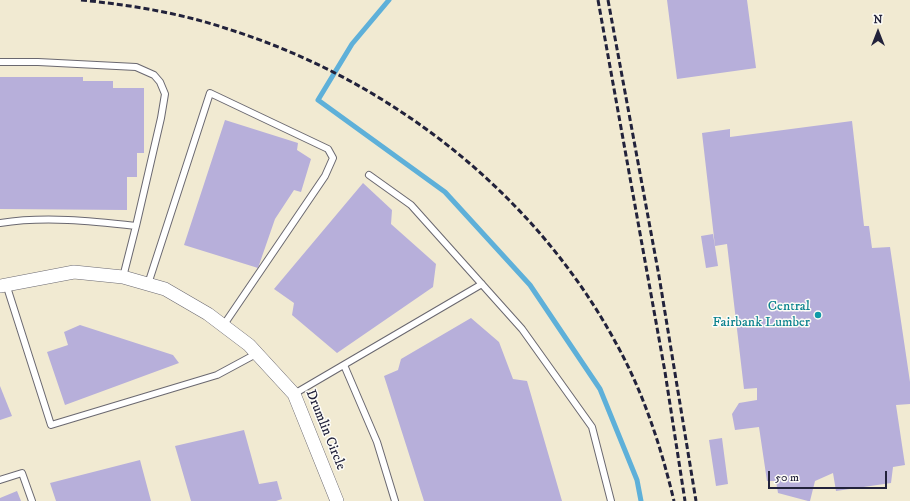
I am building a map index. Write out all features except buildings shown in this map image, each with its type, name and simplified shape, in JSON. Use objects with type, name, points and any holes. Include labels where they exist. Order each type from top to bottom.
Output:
[{"type":"street","name":"Drumlin Circle","points":[[3,285],[74,272],[123,276],[165,289],[208,314],[249,345],[294,394],[337,501]]},
{"type":"lane","points":[[0,62],[38,62],[136,67],[154,75],[160,82],[165,94],[136,226],[123,276]]},
{"type":"lane","points":[[148,284],[210,93],[328,149],[333,158],[325,176],[223,326]]},
{"type":"lane","points":[[369,175],[411,205],[522,329],[592,427],[611,501]]},
{"type":"lane","points":[[0,223],[75,220],[136,226]]},
{"type":"lane","points":[[294,394],[482,284]]},
{"type":"lane","points":[[3,285],[51,426],[217,375],[256,354]]},
{"type":"lane","points":[[344,365],[377,442],[395,501]]},
{"type":"lane","points":[[0,480],[22,473],[32,501]]},
{"type":"waterway","points":[[389,0],[352,44],[318,100],[445,192],[530,285],[600,389],[637,480],[641,501]]},
{"type":"railway","points":[[81,0],[137,7],[192,18],[228,29],[288,51],[346,79],[401,112],[453,150],[501,192],[545,239],[584,290],[617,345],[635,382],[651,421],[674,501]]},
{"type":"railway","points":[[598,0],[665,372],[685,501]]},
{"type":"railway","points":[[608,0],[659,276],[696,501]]},
{"type":"place","name":"Central Fairbank Lumber","points":[[818,315]]}]
